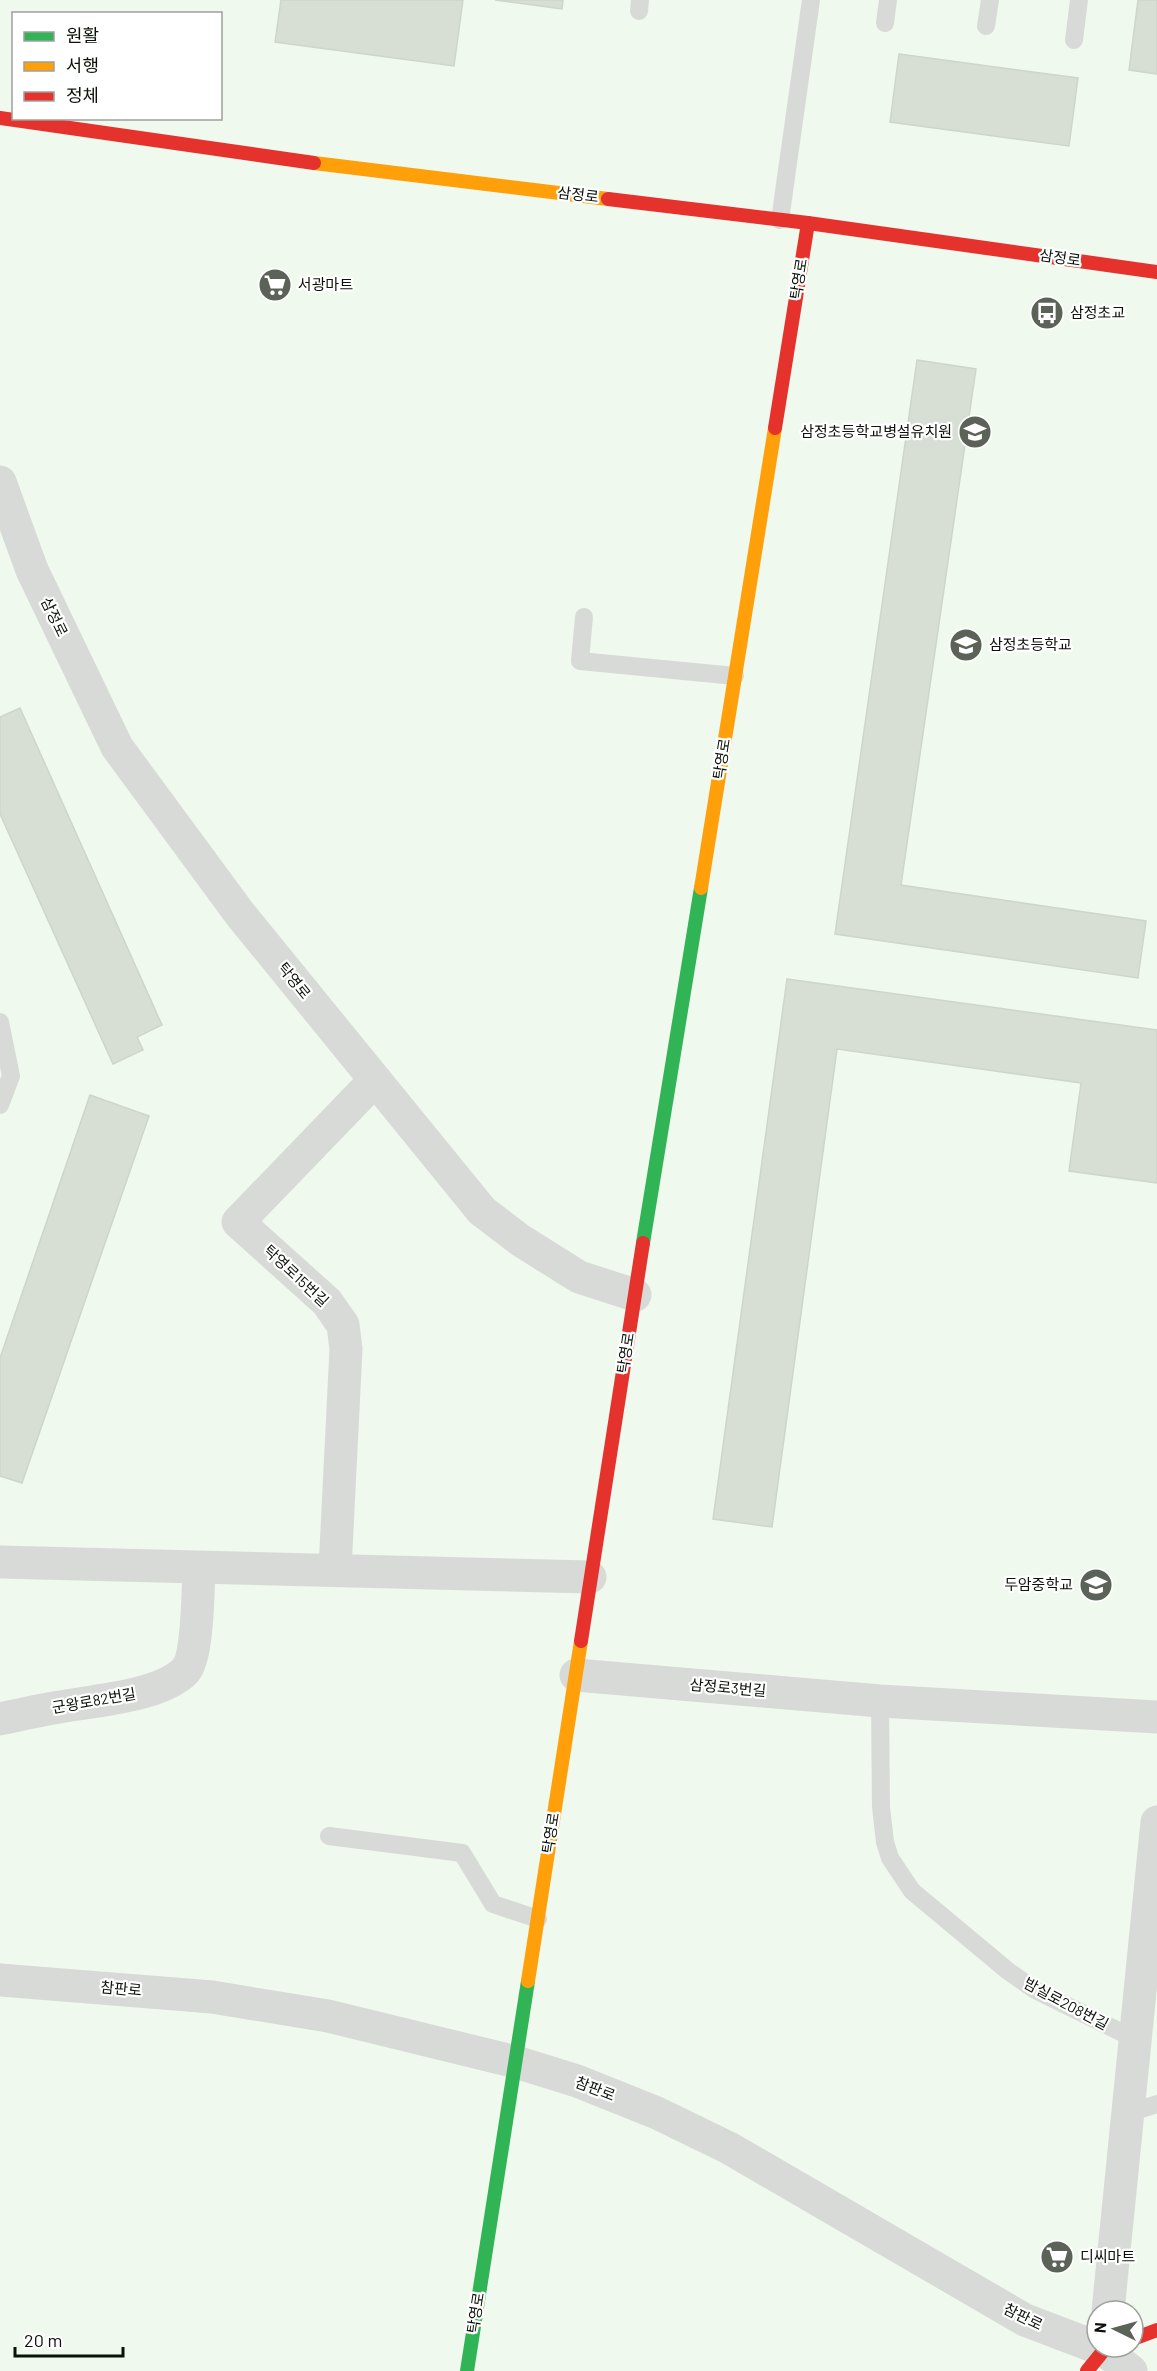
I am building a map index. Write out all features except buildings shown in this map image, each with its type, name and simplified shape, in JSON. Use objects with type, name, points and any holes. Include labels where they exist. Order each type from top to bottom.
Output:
[{"type":"street","name":"삼정로","points":[[13,120],[254,156],[808,223],[1157,272]]},
{"type":"street","name":"탁영로","points":[[467,2371],[590,1577],[808,223]]},
{"type":"street","name":"삼정로","points":[[0,482],[32,570],[117,747]]},
{"type":"street","name":"탁영로","points":[[117,747],[240,914],[482,1211],[520,1240],[579,1277],[635,1294]]},
{"type":"street","name":"탁영로15번길","points":[[335,1570],[346,1348],[342,1325],[327,1302],[237,1222],[375,1080]]},
{"type":"street","points":[[0,1562],[590,1577]]},
{"type":"street","name":"군왕로82번길","points":[[0,1719],[133,1696],[164,1684],[186,1671],[192,1657],[195,1635],[199,1568]]},
{"type":"street","name":"삼정로3번길","points":[[576,1675],[880,1701],[1157,1717]]},
{"type":"street","points":[[1110,2299],[1142,2108],[1135,2039],[1157,1822]]},
{"type":"street","name":"참판로","points":[[0,1980],[212,1997],[328,2016],[516,2062],[577,2081],[657,2113],[729,2148],[1025,2320],[1085,2342]]},
{"type":"street","name":"참판로","points":[[1117,2359],[1131,2371]]},
{"type":"lane","points":[[780,220],[811,0]]},
{"type":"lane","points":[[885,23],[888,0]]},
{"type":"lane","points":[[986,26],[990,0]]},
{"type":"lane","points":[[1074,40],[1078,0]]},
{"type":"lane","points":[[584,617],[580,662],[735,676]]},
{"type":"lane","points":[[0,1022],[11,1076],[0,1106]]},
{"type":"lane","name":"밤실로208번길","points":[[880,1701],[881,1808],[885,1842],[890,1858],[912,1891],[1035,1990],[1135,2039]]},
{"type":"lane","points":[[329,1836],[462,1853],[493,1905],[538,1919]]},
{"type":"traffic: fast","points":[[643,1243],[701,888]]},
{"type":"traffic: fast","points":[[467,2371],[528,1981]]},
{"type":"traffic: slow","points":[[314,163],[608,199]]},
{"type":"traffic: slow","points":[[701,888],[775,428]]},
{"type":"traffic: slow","points":[[528,1981],[581,1641]]},
{"type":"traffic: jam","points":[[0,118],[12,120]]},
{"type":"traffic: jam","points":[[14,120],[314,163]]},
{"type":"traffic: jam","points":[[608,199],[808,223],[1157,272]]},
{"type":"traffic: jam","points":[[775,428],[808,223]]},
{"type":"traffic: jam","points":[[581,1641],[643,1243]]},
{"type":"traffic: jam","points":[[1145,2334],[1157,2330]]},
{"type":"traffic: jam","points":[[1087,2371],[1097,2359]]},
{"type":"place","name":"서광마트","points":[[275,285]]},
{"type":"place","name":"삼정초교","points":[[1047,313]]},
{"type":"place","name":"삼정초등학교병설유치원","points":[[975,432]]},
{"type":"place","name":"삼정초등학교","points":[[966,645]]},
{"type":"place","name":"두암중학교","points":[[1096,1585]]},
{"type":"place","name":"디씨마트","points":[[1057,2257]]}]
